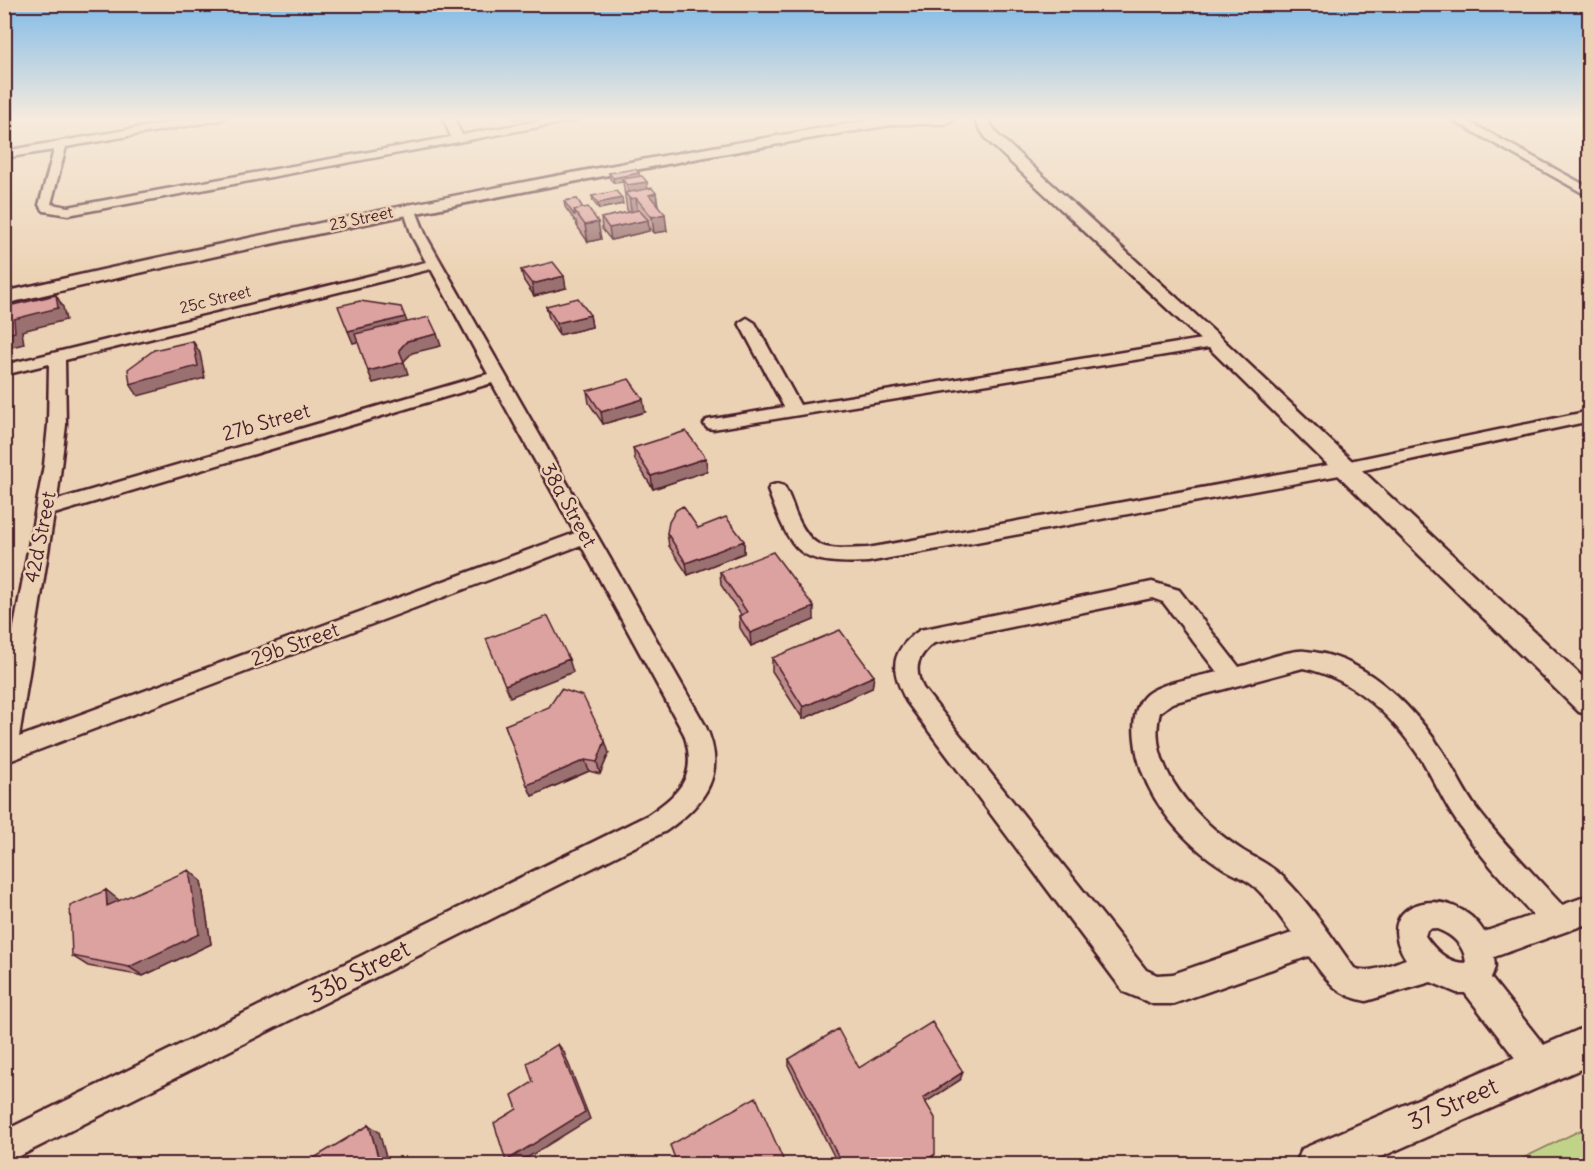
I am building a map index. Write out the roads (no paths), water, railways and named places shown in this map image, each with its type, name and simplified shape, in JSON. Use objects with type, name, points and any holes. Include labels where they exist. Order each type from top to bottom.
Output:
[{"type":"street","points":[[54,172],[45,205],[57,210],[68,211],[275,172]]},
{"type":"street","name":"23 Street","points":[[4,298],[403,210],[594,172]]},
{"type":"street","points":[[1031,172],[1214,342],[1590,703]]},
{"type":"street","points":[[1551,172],[1590,193]]},
{"type":"street","name":"38a Street","points":[[403,210],[409,228],[419,236],[435,264],[696,732],[702,747],[704,762],[700,779]]},
{"type":"street","name":"25c Street","points":[[4,370],[435,264]]},
{"type":"street","points":[[747,324],[794,410]]},
{"type":"street","points":[[713,424],[1214,342]]},
{"type":"street","name":"42d Street","points":[[4,752],[27,606],[46,510],[57,425],[57,357]]},
{"type":"street","name":"27b Street","points":[[46,510],[498,376]]},
{"type":"street","points":[[777,490],[796,537],[810,551],[832,557],[868,555],[1345,468],[1576,417],[1590,416]]},
{"type":"street","name":"29b Street","points":[[4,752],[586,536]]},
{"type":"street","points":[[1233,676],[1177,603],[1162,592],[1152,590],[928,636],[916,644],[908,655],[905,668],[907,682],[915,695],[1135,981],[1148,989],[1161,991],[1173,989],[1314,940]]},
{"type":"street","points":[[1431,967],[1366,986],[1355,984],[1344,978],[1277,890],[1264,877],[1226,854],[1189,822],[1163,788],[1150,759],[1146,739],[1145,720],[1151,704],[1166,695],[1291,661],[1310,659],[1332,664],[1365,686],[1417,735],[1431,754],[1467,816],[1557,921]]},
{"type":"street","name":"33b Street","points":[[4,1149],[657,823],[682,803],[700,779]]},
{"type":"street","points":[[1479,948],[1590,909]]},
{"type":"street","points":[[1421,915],[1439,916],[1460,925],[1479,948],[1482,961],[1479,971],[1471,977],[1458,978],[1444,975],[1431,967],[1419,955],[1412,942],[1410,930],[1413,921],[1421,915]]},
{"type":"street","points":[[1471,977],[1540,1065]]},
{"type":"street","name":"37 Street","points":[[1317,1164],[1590,1045]]}]
